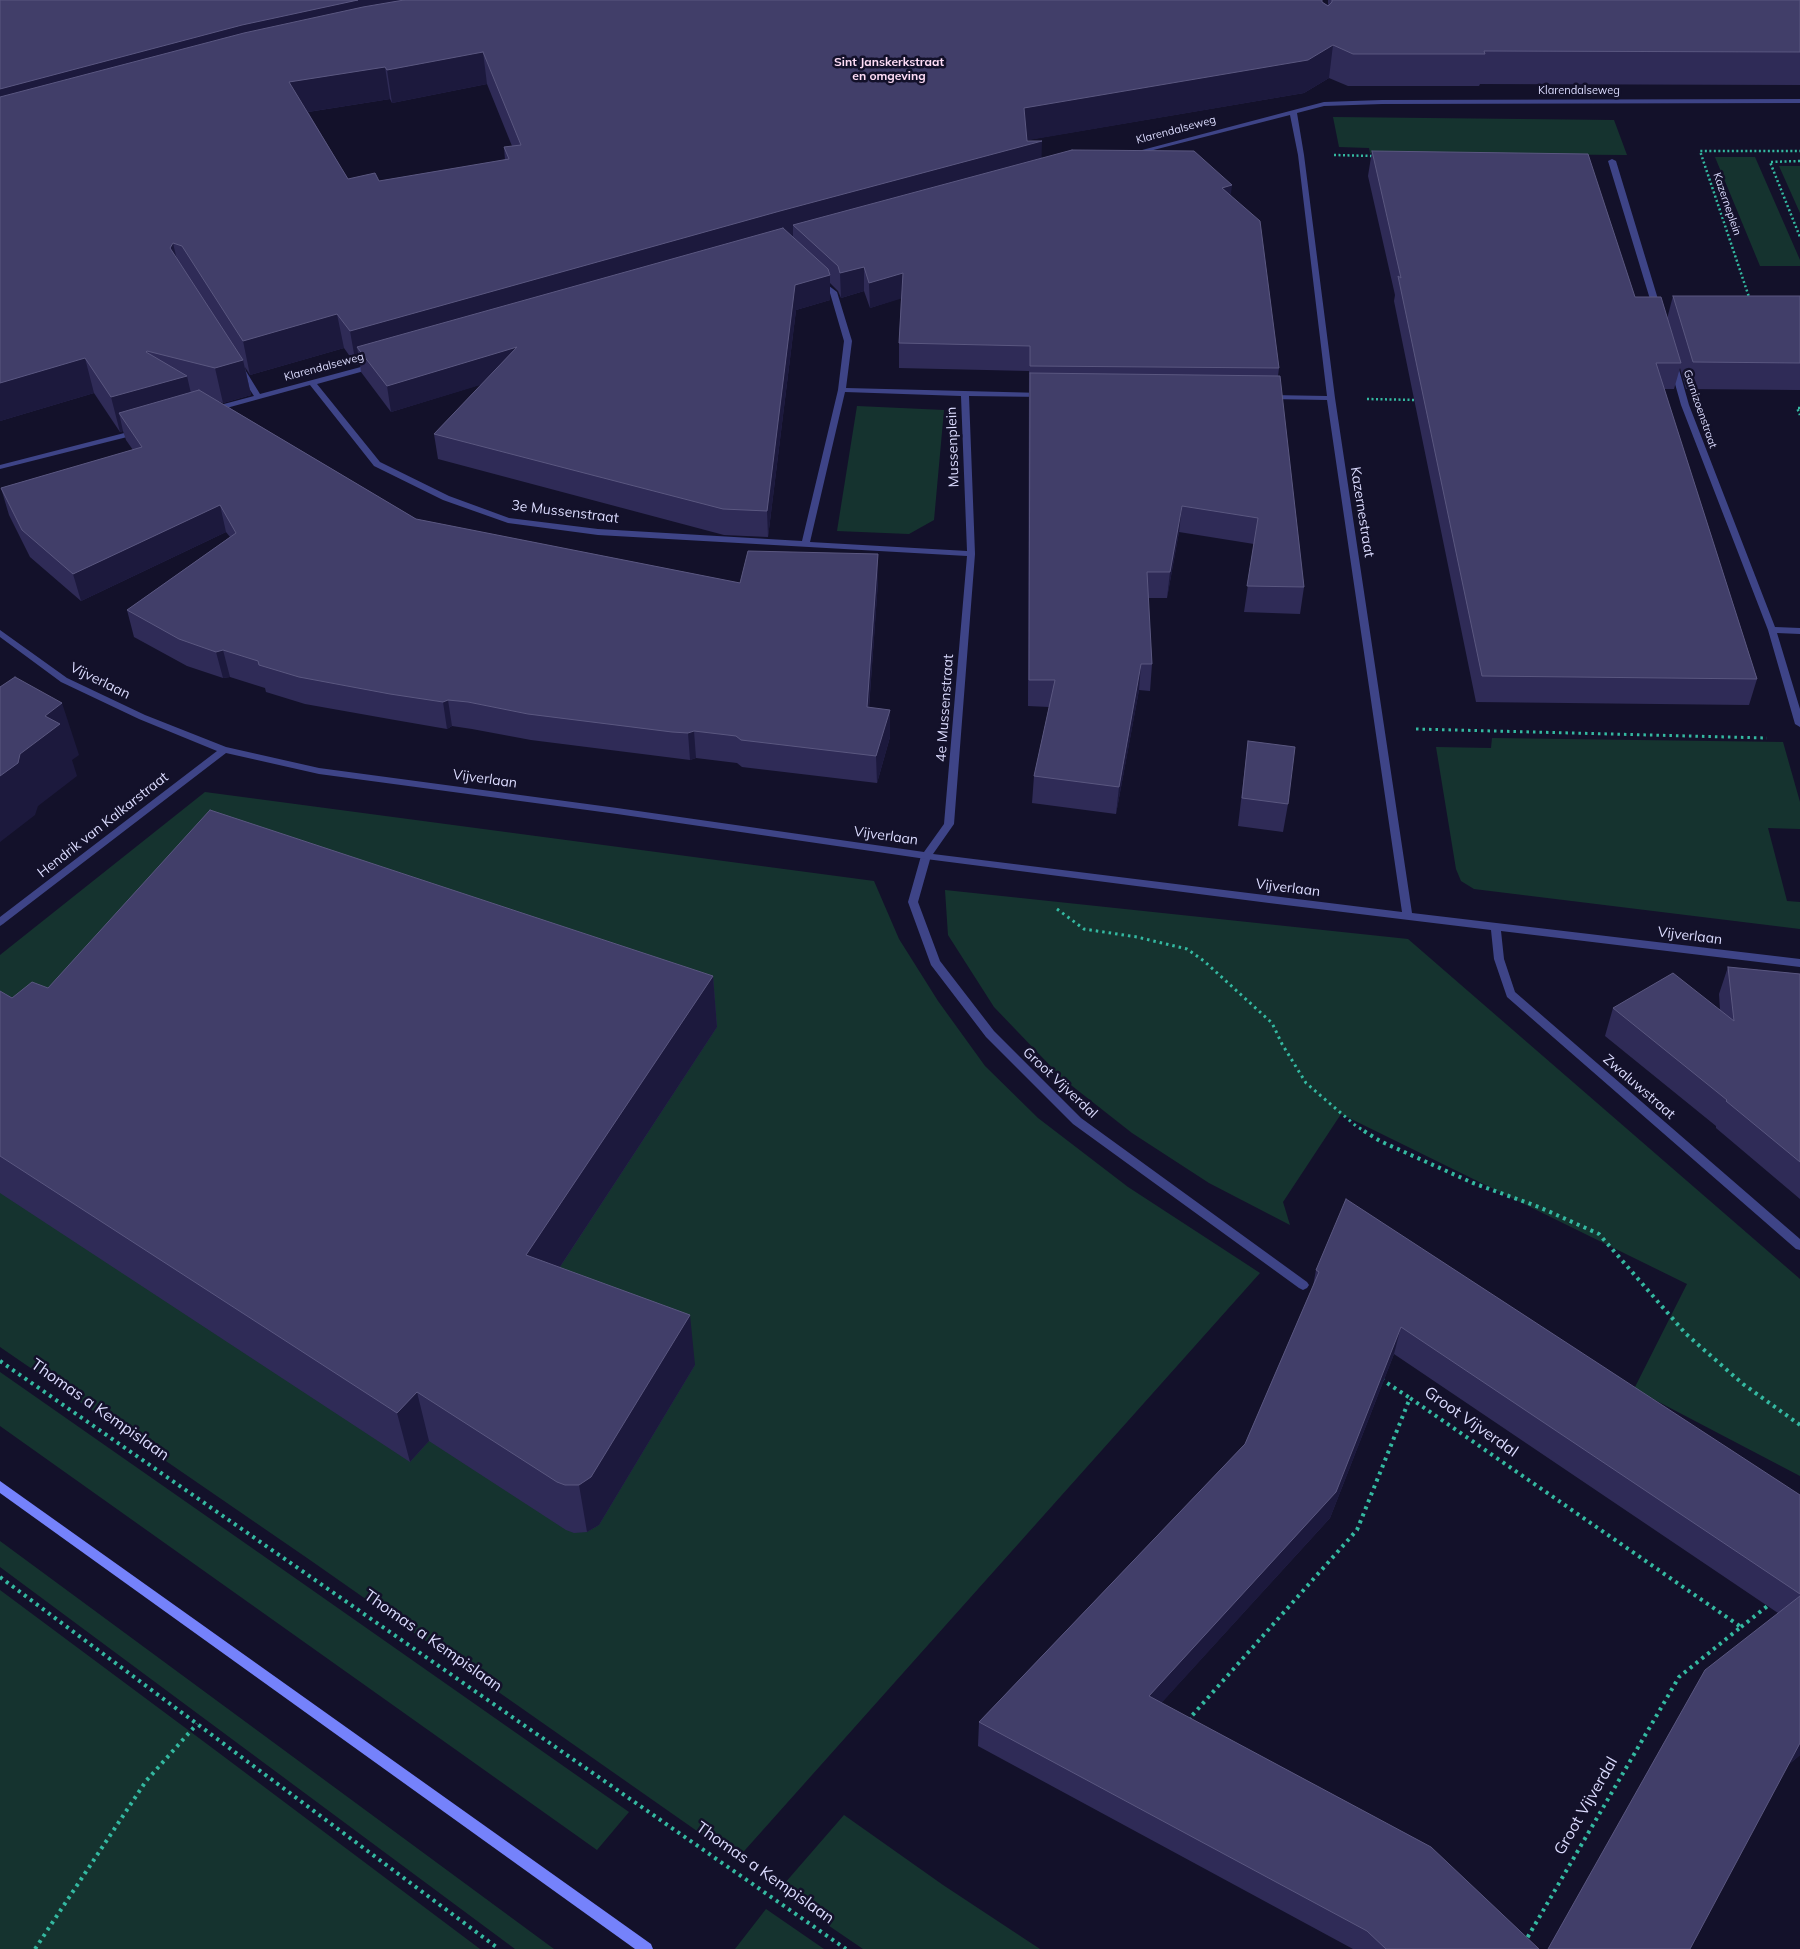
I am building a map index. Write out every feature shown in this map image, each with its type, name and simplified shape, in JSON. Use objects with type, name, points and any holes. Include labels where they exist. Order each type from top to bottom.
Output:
[{"type":"street","name":"Klarendalseweg","points":[[1118,157],[1324,104],[1382,102],[1800,101]]},
{"type":"street","name":"Kazernestraat","points":[[1293,112],[1301,155],[1331,398],[1381,728],[1407,916]]},
{"type":"street","points":[[1612,161],[1660,321]]},
{"type":"street","points":[[812,273],[833,292],[848,341],[842,390],[805,544],[971,554]]},
{"type":"street","name":"Garnizoenstraat","points":[[1671,358],[1685,405],[1772,630],[1800,724]]},
{"type":"street","points":[[237,364],[258,396]]},
{"type":"street","name":"Klarendalseweg","points":[[201,413],[379,364]]},
{"type":"street","name":"3e Mussenstraat","points":[[312,383],[377,464],[446,498],[508,520],[598,532],[805,544]]},
{"type":"street","name":"Mussenplein","points":[[842,390],[965,394],[971,554]]},
{"type":"street","points":[[965,394],[1054,395]]},
{"type":"street","points":[[1262,397],[1331,398]]},
{"type":"street","points":[[0,467],[144,430]]},
{"type":"street","name":"4e Mussenstraat","points":[[926,856],[950,824],[971,554]]},
{"type":"street","points":[[1772,630],[1800,631]]},
{"type":"street","name":"Vijverlaan","points":[[0,632],[64,680],[142,717],[224,750],[319,771],[617,811],[926,856],[1800,963]]},
{"type":"street","name":"Hendrik van Kalkarstraat","points":[[0,922],[224,750]]},
{"type":"street","name":"Groot Vijverdal","points":[[926,856],[913,902],[916,911],[935,962],[990,1034],[1077,1121],[1303,1285]]},
{"type":"street","name":"Zwaluwstraat","points":[[1496,927],[1499,959],[1512,994],[1800,1246]]},
{"type":"street","points":[[0,1486],[646,1949]]},
{"type":"path","name":"Kazerneplein","points":[[1752,306],[1700,151],[1800,151]]},
{"type":"path","points":[[1301,155],[1379,156]]},
{"type":"path","points":[[1800,162],[1770,162],[1800,236]]},
{"type":"path","points":[[1331,398],[1420,400]]},
{"type":"path","points":[[1800,408],[1797,408],[1800,415]]},
{"type":"path","points":[[1381,728],[1770,738]]},
{"type":"path","points":[[1046,870],[1050,904],[1084,930],[1137,937],[1187,950],[1204,961],[1272,1023],[1282,1044],[1306,1083],[1356,1126],[1380,1141],[1473,1183],[1538,1207],[1600,1234],[1622,1257],[1647,1291],[1686,1334],[1743,1384],[1800,1424]]},
{"type":"path","name":"Thomas a Kempislaan","points":[[0,1360],[846,1949]]},
{"type":"path","points":[[1378,1377],[1410,1398]]},
{"type":"path","name":"Groot Vijverdal","points":[[1183,1726],[1356,1530],[1410,1398],[1741,1627]]},
{"type":"path","points":[[0,1578],[499,1949]]},
{"type":"path","name":"Groot Vijverdal","points":[[1518,1935],[1527,1944],[1679,1677],[1771,1603]]},
{"type":"path","points":[[1189,1719],[1198,1723]]},
{"type":"path","points":[[35,1949],[146,1781],[197,1724]]},
{"type":"green space","points":[[1333,117],[1614,120],[1627,155],[1370,153],[1369,148],[1339,147]]},
{"type":"green space","points":[[1715,157],[1755,157],[1800,260],[1800,266],[1760,266]]},
{"type":"green space","points":[[1779,166],[1800,166],[1800,213]]},
{"type":"green space","points":[[857,406],[944,410],[934,520],[909,534],[837,531]]},
{"type":"green space","points":[[1492,738],[1783,742],[1800,802],[1800,829],[1768,828],[1787,901],[1800,902],[1800,929],[1474,889],[1461,881],[1456,869],[1436,747],[1491,748]]},
{"type":"green space","points":[[205,792],[874,881],[899,939],[938,1001],[985,1066],[1038,1118],[1128,1187],[1260,1273],[737,1859],[310,1560],[0,1347],[0,955]]},
{"type":"green space","points":[[945,890],[1408,939],[1800,1279],[1800,1476],[1634,1389],[1687,1284],[1341,1114],[1283,1202],[1290,1225],[1209,1183],[1132,1133],[1062,1078],[994,1007],[948,935]]},
{"type":"green space","points":[[0,1372],[629,1812],[597,1850],[0,1426]]},
{"type":"green space","points":[[0,1541],[554,1949],[515,1949],[0,1567]]},
{"type":"green space","points":[[0,1590],[215,1750],[480,1949],[0,1949]]},
{"type":"green space","points":[[844,1815],[943,1885],[1040,1949],[863,1949],[778,1891]]},
{"type":"green space","points":[[766,1909],[824,1949],[735,1949]]},
{"type":"building","points":[[0,0],[358,0],[242,25],[0,89]]},
{"type":"building","points":[[404,0],[1322,0],[1328,6],[1332,0],[1800,0],[1800,52],[1484,51],[1485,54],[1353,54],[1333,45],[1308,60],[1024,108],[1027,141],[1042,141],[780,211],[350,331],[337,314],[243,341],[182,246],[173,243],[170,248],[243,360],[215,368],[147,351],[187,376],[111,397],[85,358],[0,383],[0,97],[244,33]],"holes":[[[483,52],[521,145],[504,147],[509,159],[379,181],[375,173],[348,179],[289,82],[385,67],[387,70]]]},
{"type":"building","points":[[1072,150],[1194,151],[1232,185],[1222,188],[1260,221],[1279,368],[1030,366],[1030,346],[899,343],[903,273],[869,283],[864,267],[840,273],[838,266],[793,225]]},
{"type":"building","points":[[1372,151],[1588,154],[1635,297],[1661,297],[1681,363],[1656,363],[1757,679],[1482,676],[1398,276],[1401,278]]},
{"type":"building","points":[[783,228],[828,269],[830,275],[795,285],[767,511],[723,509],[434,434],[517,347],[387,386],[357,347]]},
{"type":"building","points":[[1673,296],[1800,296],[1800,363],[1693,362]]},
{"type":"building","points":[[1030,373],[1280,376],[1304,587],[1247,586],[1258,518],[1182,506],[1170,572],[1147,572],[1152,664],[1141,664],[1119,787],[1034,776],[1055,680],[1029,680]]},
{"type":"building","points":[[199,390],[416,519],[740,583],[748,551],[878,554],[867,707],[890,710],[876,756],[741,740],[736,736],[694,731],[688,733],[672,732],[528,714],[468,702],[448,700],[443,702],[390,694],[299,677],[259,665],[258,661],[223,650],[216,652],[179,639],[127,610],[236,533],[220,505],[73,574],[22,530],[1,488],[142,447],[119,413]]},
{"type":"building","points":[[15,677],[62,703],[45,716],[60,724],[20,754],[18,763],[0,776],[0,687]]},
{"type":"building","points":[[1248,741],[1295,747],[1288,804],[1242,798]]},
{"type":"building","points":[[210,810],[713,976],[526,1255],[690,1315],[591,1477],[579,1485],[565,1485],[557,1482],[417,1392],[397,1413],[0,1156],[0,991],[12,998],[32,982],[48,988]]},
{"type":"building","points":[[1728,967],[1800,974],[1800,1162],[1613,1008],[1673,973],[1734,1021]]},
{"type":"building","points":[[1346,1199],[1800,1495],[1800,1594],[1401,1327],[1336,1492],[1149,1696],[1431,1847],[1539,1949],[1386,1949],[1367,1931],[979,1722],[1245,1444],[1319,1272],[1316,1270]]},
{"type":"building","points":[[1800,1596],[1800,1743],[1690,1949],[1548,1949],[1705,1670]]},
{"type":"district","name":"Sint Janskerkstraat en omgeving","points":[[889,69]]}]
